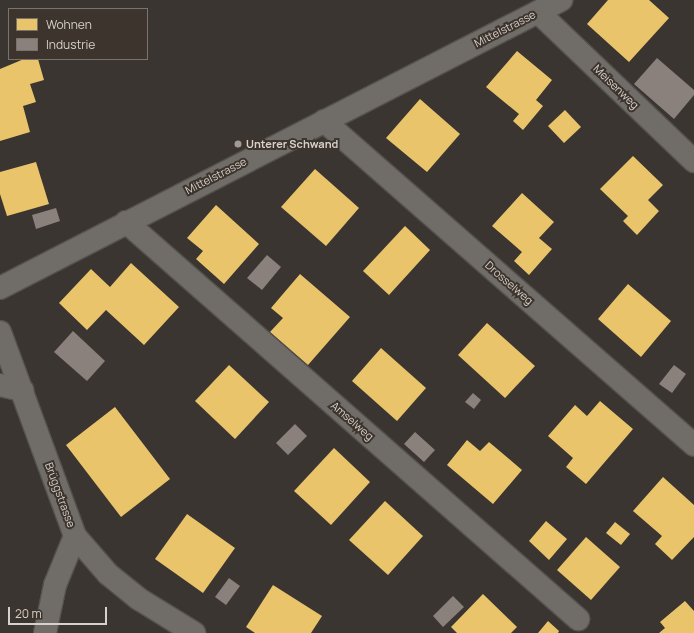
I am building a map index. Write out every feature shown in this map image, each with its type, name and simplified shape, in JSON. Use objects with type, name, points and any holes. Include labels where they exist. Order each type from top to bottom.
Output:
[{"type":"street","name":"Mittelstrasse","points":[[0,288],[561,0]]},
{"type":"street","name":"Meisenweg","points":[[538,12],[694,161]]},
{"type":"street","name":"Drosselweg","points":[[324,121],[694,445]]},
{"type":"street","name":"Amselweg","points":[[126,222],[578,619]]},
{"type":"street","name":"Brüggstrasse","points":[[0,332],[75,536],[108,574],[139,598],[194,633]]},
{"type":"street","points":[[0,385],[22,390]]},
{"type":"street","points":[[45,633],[55,585],[75,536]]},
{"type":"building: Wohnen","points":[[608,0],[649,0],[669,18],[629,62],[587,24]]},
{"type":"building: Wohnen","points":[[517,51],[552,80],[536,100],[543,106],[523,130],[513,121],[519,114],[486,87]]},
{"type":"building: Wohnen","points":[[22,60],[38,60],[44,80],[30,84],[36,102],[23,106],[30,132],[0,141],[0,69]]},
{"type":"building: Wohnen","points":[[420,99],[460,134],[427,172],[386,138]]},
{"type":"building: Wohnen","points":[[565,110],[581,127],[564,143],[548,126]]},
{"type":"building: Wohnen","points":[[633,156],[663,185],[648,200],[659,211],[637,235],[623,221],[628,216],[600,189]]},
{"type":"building: Wohnen","points":[[36,162],[49,204],[7,216],[0,194],[0,172]]},
{"type":"building: Wohnen","points":[[315,169],[359,208],[326,246],[281,207]]},
{"type":"building: Wohnen","points":[[522,193],[554,222],[539,238],[552,249],[529,275],[514,261],[522,252],[492,226]]},
{"type":"building: Wohnen","points":[[216,205],[259,244],[224,284],[196,259],[203,251],[187,238]]},
{"type":"building: Wohnen","points":[[405,226],[430,250],[389,295],[363,271]]},
{"type":"building: Wohnen","points":[[131,263],[179,307],[144,345],[106,310],[87,330],[59,303],[91,269],[110,287]]},
{"type":"building: Wohnen","points":[[300,274],[350,317],[308,365],[270,332],[283,318],[271,308]]},
{"type":"building: Wohnen","points":[[628,284],[671,321],[641,357],[598,319]]},
{"type":"building: Wohnen","points":[[487,323],[535,366],[505,398],[458,355]]},
{"type":"building: Wohnen","points":[[381,348],[426,388],[397,421],[352,381]]},
{"type":"building: Wohnen","points":[[229,365],[269,402],[235,439],[195,401]]},
{"type":"building: Wohnen","points":[[600,401],[633,429],[586,484],[566,467],[573,458],[548,436],[575,405],[587,416]]},
{"type":"building: Wohnen","points":[[115,407],[170,479],[121,517],[66,445]]},
{"type":"building: Wohnen","points":[[467,440],[480,451],[489,442],[522,470],[493,504],[447,465]]},
{"type":"building: Wohnen","points":[[334,448],[370,482],[331,525],[294,491]]},
{"type":"building: Wohnen","points":[[663,477],[694,505],[694,537],[672,560],[655,544],[662,536],[633,511]]},
{"type":"building: Wohnen","points":[[385,501],[423,536],[388,575],[349,540]]},
{"type":"building: Wohnen","points":[[187,514],[235,548],[203,593],[155,559]]},
{"type":"building: Wohnen","points":[[546,521],[567,539],[549,560],[529,541]]},
{"type":"building: Wohnen","points":[[615,522],[630,534],[621,545],[606,533]]},
{"type":"building: Wohnen","points":[[586,537],[620,567],[591,600],[557,570]]},
{"type":"building: Wohnen","points":[[273,585],[322,616],[311,633],[255,633],[246,627]]},
{"type":"building: Wohnen","points":[[483,594],[517,627],[511,633],[457,633],[451,627]]},
{"type":"building: Wohnen","points":[[685,601],[694,611],[694,633],[659,633],[665,628],[660,622]]},
{"type":"building: Wohnen","points":[[548,621],[559,631],[558,633],[538,633]]},
{"type":"building: Industrie","points":[[657,58],[694,90],[694,95],[674,119],[634,84]]},
{"type":"building: Industrie","points":[[56,208],[60,221],[36,229],[32,215]]},
{"type":"building: Industrie","points":[[267,255],[281,267],[262,290],[247,278]]},
{"type":"building: Industrie","points":[[73,331],[105,361],[87,381],[54,352]]},
{"type":"building: Industrie","points":[[674,365],[686,374],[672,393],[659,384]]},
{"type":"building: Industrie","points":[[473,393],[481,400],[474,409],[465,402]]},
{"type":"building: Industrie","points":[[295,424],[307,436],[288,455],[276,443]]},
{"type":"building: Industrie","points":[[415,432],[435,450],[424,462],[404,444]]},
{"type":"building: Industrie","points":[[229,578],[240,586],[226,605],[215,597]]},
{"type":"building: Industrie","points":[[453,596],[464,607],[443,627],[433,616]]},
{"type":"place","name":"Unterer Schwand","points":[[238,144]]}]
